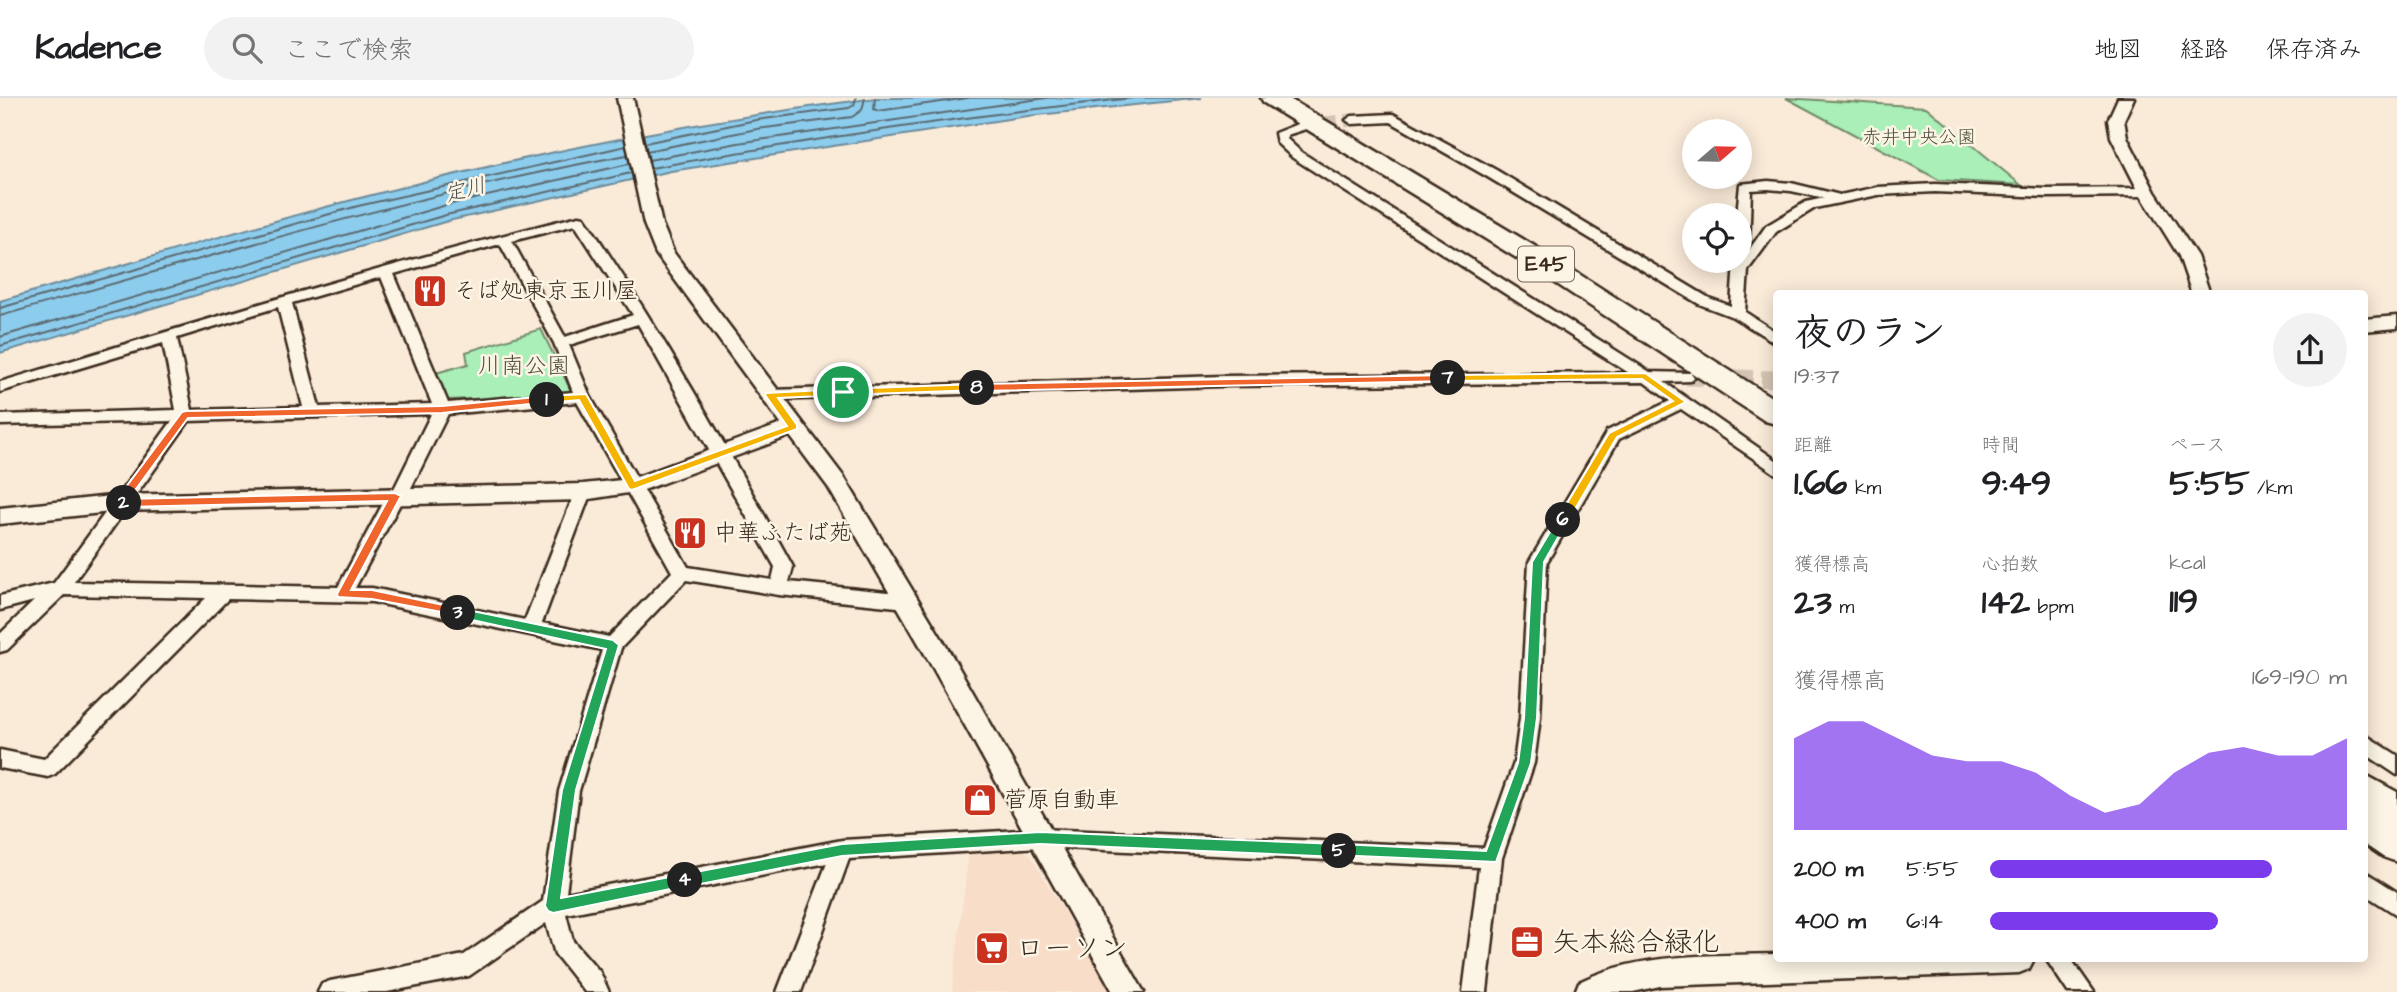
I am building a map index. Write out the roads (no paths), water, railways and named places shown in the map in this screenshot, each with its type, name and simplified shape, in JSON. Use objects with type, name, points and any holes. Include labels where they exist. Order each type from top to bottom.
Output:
[{"type":"highway","name":"E45","points":[[1272,98],[1320,116],[1554,250],[1773,389]]},
{"type":"highway","name":"E45","points":[[1320,116],[1773,412]]},
{"type":"highway","points":[[2368,794],[2397,813]]},
{"type":"highway","points":[[2368,824],[2397,844]]},
{"type":"street","points":[[625,98],[653,224],[665,254],[836,482],[907,601],[1129,992]]},
{"type":"street","points":[[2126,98],[2116,120],[2119,137],[2147,192],[2188,256],[2200,290]]},
{"type":"street","points":[[1773,336],[1738,314],[1704,301],[1503,180],[1393,118],[1320,116],[1281,134],[1281,140],[1297,155],[1645,376],[1773,466]]},
{"type":"street","points":[[1744,203],[1745,187],[1765,184],[1818,192],[1836,198]]},
{"type":"street","points":[[1752,255],[1772,229],[1811,205],[1878,191],[1935,188],[2047,193],[2147,192]]},
{"type":"street","points":[[0,387],[284,301],[503,238],[579,220],[643,317],[723,453],[784,567],[779,588]]},
{"type":"street","points":[[503,238],[561,344],[582,396],[682,573]]},
{"type":"street","points":[[343,594],[442,409],[386,272]]},
{"type":"street","points":[[1738,314],[1741,273]]},
{"type":"street","points":[[284,301],[312,412]]},
{"type":"street","points":[[561,344],[643,317]]},
{"type":"street","points":[[2368,325],[2397,323]]},
{"type":"street","points":[[0,645],[60,588],[186,415],[169,337]]},
{"type":"street","points":[[770,395],[1223,381],[1686,377]]},
{"type":"street","points":[[0,420],[442,409],[582,396]]},
{"type":"street","points":[[1475,992],[1491,858],[1524,763],[1530,718],[1538,562],[1613,435],[1681,402]]},
{"type":"street","points":[[0,516],[120,503],[583,492],[632,486],[793,427]]},
{"type":"street","points":[[531,628],[583,492]]},
{"type":"street","points":[[682,573],[779,588],[907,601]]},
{"type":"street","points":[[597,992],[592,980],[564,946],[553,906],[569,790],[613,645],[682,573]]},
{"type":"street","points":[[0,603],[60,588],[372,594],[613,645]]},
{"type":"street","points":[[0,758],[48,768],[223,592]]},
{"type":"street","points":[[2368,744],[2393,760]]},
{"type":"street","points":[[339,991],[470,965],[553,906],[842,850],[1040,838],[1491,858]]},
{"type":"street","points":[[789,992],[842,850]]},
{"type":"street","points":[[2368,884],[2397,905]]},
{"type":"street","points":[[1590,992],[1608,983],[1660,972],[1936,962]]},
{"type":"street","points":[[2059,962],[2082,992]]},
{"type":"water","name":"定川","points":[[876,98],[1202,98],[1028,116],[671,171],[448,221],[0,353],[0,301],[222,236],[420,183],[550,153],[745,117]]},
{"type":"tunnel","points":[[1305,125],[1352,120]]},
{"type":"tunnel","points":[[1686,377],[1773,379]]},
{"type":"place","name":"そば処東京玉川屋","points":[[430,291]]},
{"type":"place","name":"中華ふたば苑","points":[[690,533]]},
{"type":"place","name":"菅原自動車","points":[[980,800]]},
{"type":"place","name":"矢本総合緑化","points":[[1527,942]]},
{"type":"place","name":"ローソン","points":[[992,948]]},
{"type":"park label","name":"赤井中央公園","points":[[1919,137]]},
{"type":"park label","name":"川南公園","points":[[524,366]]}]
